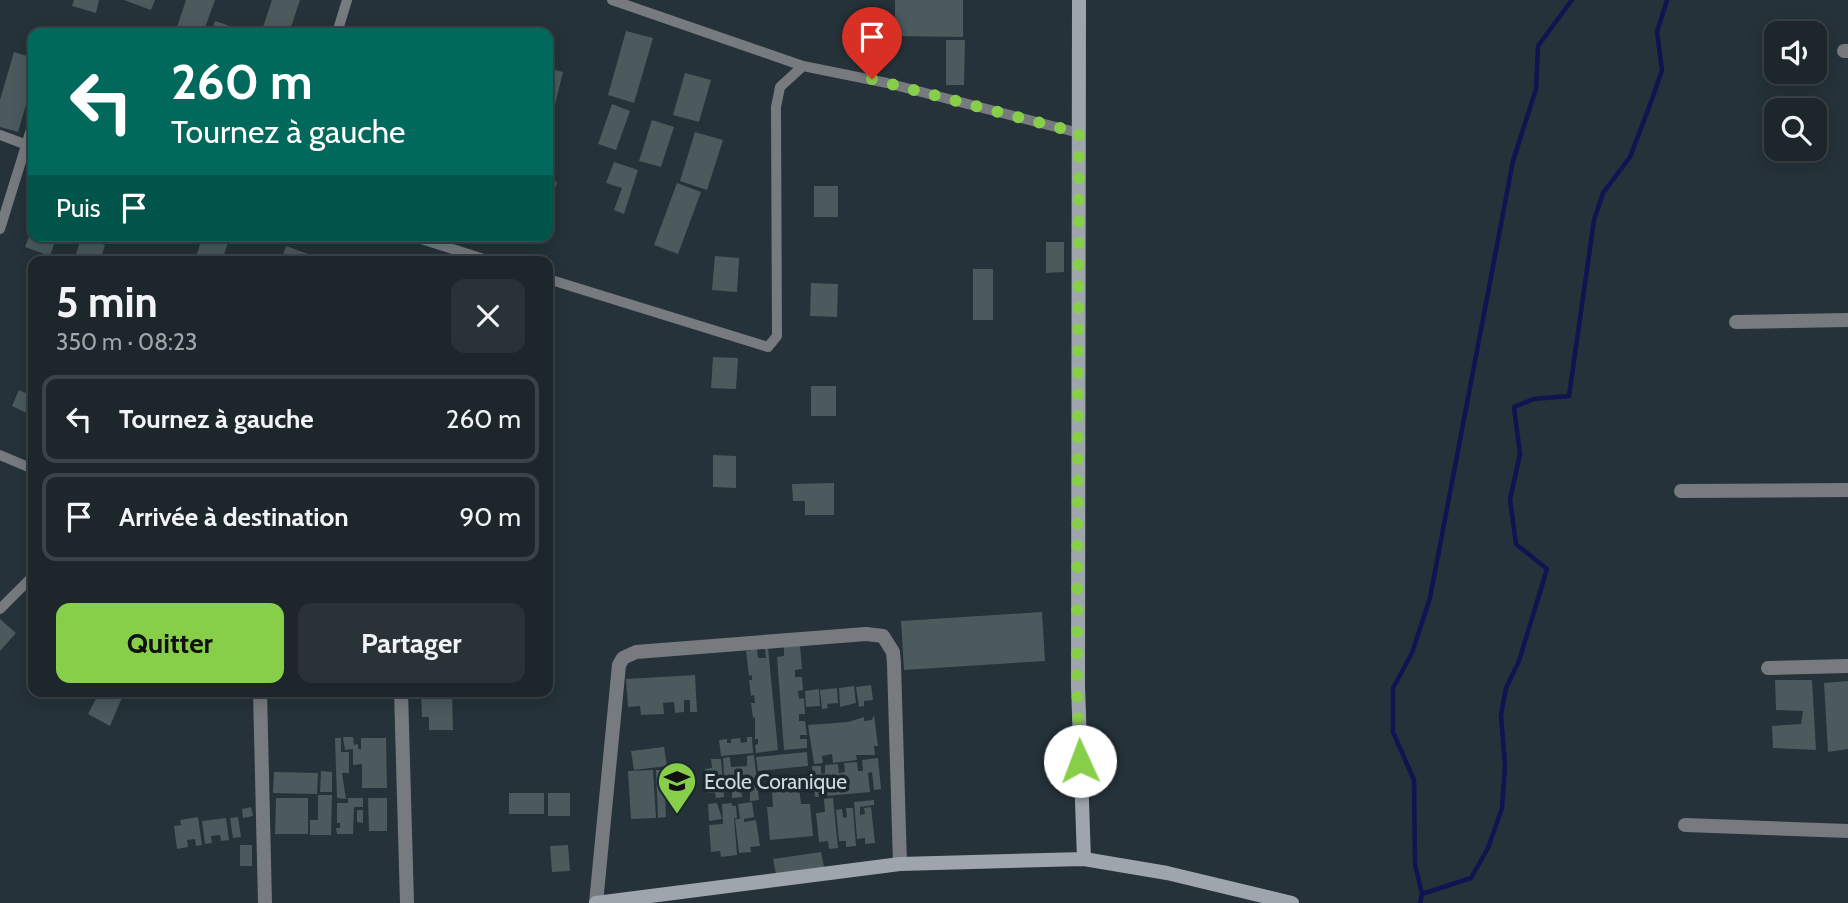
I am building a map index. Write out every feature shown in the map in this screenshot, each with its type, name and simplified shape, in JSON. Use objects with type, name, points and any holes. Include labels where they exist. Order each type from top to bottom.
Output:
[{"type":"street","points":[[1079,0],[1077,686],[1084,859]]},
{"type":"street","points":[[1735,322],[1848,320]]},
{"type":"street","points":[[1681,491],[1848,490]]},
{"type":"street","points":[[900,864],[893,652],[883,636],[866,634],[636,652],[623,659],[619,665],[596,903],[900,864],[1084,859],[1167,873],[1292,903]]},
{"type":"street","points":[[1768,668],[1848,666]]},
{"type":"street","points":[[260,697],[265,903]]},
{"type":"street","points":[[401,697],[407,903]]},
{"type":"street","points":[[1685,825],[1848,831]]},
{"type":"lane","points":[[339,28],[346,0]]},
{"type":"lane","points":[[612,0],[803,66],[887,83],[1079,133]]},
{"type":"lane","points":[[553,281],[768,347],[774,343],[777,336],[776,107],[780,88],[803,66]]},
{"type":"lane","points":[[0,135],[27,145]]},
{"type":"lane","points":[[0,229],[28,141]]},
{"type":"lane","points":[[431,242],[474,256]]},
{"type":"lane","points":[[0,455],[28,467]]},
{"type":"lane","points":[[0,609],[28,581]]},
{"type":"building","points":[[74,0],[99,0],[96,13],[72,6]]},
{"type":"building","points":[[124,0],[155,0],[151,10]]},
{"type":"building","points":[[186,0],[215,0],[205,28],[177,28]]},
{"type":"building","points":[[272,0],[300,0],[291,28],[263,28]]},
{"type":"building","points":[[895,0],[963,0],[963,37],[895,36]]},
{"type":"building","points":[[215,21],[236,28],[213,28]]},
{"type":"building","points":[[626,31],[653,38],[634,103],[608,95]]},
{"type":"building","points":[[946,40],[965,40],[964,85],[946,85]]},
{"type":"building","points":[[14,52],[28,56],[28,98],[18,132],[0,127],[0,100]]},
{"type":"building","points":[[553,69],[563,72],[553,113]]},
{"type":"building","points":[[685,73],[711,80],[699,122],[673,115]]},
{"type":"building","points":[[612,104],[630,111],[616,150],[598,144]]},
{"type":"building","points":[[652,120],[674,127],[661,167],[639,161]]},
{"type":"building","points":[[695,132],[723,140],[707,190],[680,181]]},
{"type":"building","points":[[614,162],[638,170],[624,214],[614,210],[622,188],[606,183]]},
{"type":"building","points":[[677,183],[701,192],[678,254],[654,245]]},
{"type":"building","points":[[814,186],[838,186],[838,217],[814,217]]},
{"type":"building","points":[[28,239],[28,242],[55,242],[50,256],[25,247]]},
{"type":"building","points":[[80,242],[105,245],[102,256],[76,256]]},
{"type":"building","points":[[201,242],[228,242],[224,256],[196,256]]},
{"type":"building","points":[[1046,242],[1064,242],[1064,272],[1046,273]]},
{"type":"building","points":[[286,246],[308,254],[307,256],[283,256]]},
{"type":"building","points":[[715,256],[739,258],[737,292],[712,290]]},
{"type":"building","points":[[973,269],[993,269],[993,320],[973,320]]},
{"type":"building","points":[[811,283],[838,284],[837,317],[810,316]]},
{"type":"building","points":[[713,357],[738,358],[736,389],[711,388]]},
{"type":"building","points":[[811,386],[836,386],[836,416],[811,416]]},
{"type":"building","points":[[19,390],[28,394],[28,414],[12,406]]},
{"type":"building","points":[[713,455],[736,456],[736,488],[713,487]]},
{"type":"building","points":[[834,483],[834,515],[805,515],[805,501],[793,501],[792,484]]},
{"type":"building","points":[[1042,612],[1045,661],[904,670],[901,621]]},
{"type":"building","points":[[0,619],[16,633],[0,651]]},
{"type":"building","points":[[800,646],[802,669],[795,670],[795,677],[802,677],[803,690],[798,691],[799,699],[804,698],[805,714],[799,714],[799,721],[805,721],[807,735],[800,735],[800,739],[807,739],[807,748],[784,750],[777,657],[784,656],[784,647]]},
{"type":"building","points":[[768,648],[778,750],[756,753],[755,745],[758,744],[758,739],[755,739],[755,717],[753,718],[751,703],[755,703],[754,695],[751,696],[749,680],[752,680],[752,675],[749,676],[746,651],[757,649],[758,658],[766,658],[765,649]]},
{"type":"building","points":[[695,675],[697,712],[690,712],[690,700],[684,700],[684,712],[675,713],[674,702],[663,703],[664,714],[641,715],[640,706],[628,707],[626,679]]},
{"type":"building","points":[[1775,680],[1812,680],[1816,750],[1773,748],[1772,726],[1801,724],[1803,711],[1776,710]]},
{"type":"building","points":[[1848,681],[1848,749],[1828,752],[1824,683]]},
{"type":"building","points":[[871,685],[873,700],[864,701],[864,706],[859,707],[856,687]]},
{"type":"building","points":[[854,686],[856,703],[840,707],[839,688]]},
{"type":"building","points":[[837,688],[838,703],[827,704],[828,708],[822,709],[820,690]]},
{"type":"building","points":[[819,689],[820,706],[806,707],[805,691]]},
{"type":"building","points":[[97,697],[122,697],[110,726],[88,714]]},
{"type":"building","points":[[421,697],[452,697],[453,730],[429,730],[429,717],[422,717]]},
{"type":"building","points":[[874,715],[878,746],[874,746],[875,755],[856,755],[857,760],[833,763],[832,754],[822,756],[823,763],[814,764],[808,725],[848,722],[864,717],[864,721],[872,720]]},
{"type":"building","points":[[343,737],[353,737],[354,745],[358,744],[358,749],[361,749],[361,738],[386,738],[387,788],[362,788],[362,764],[353,765],[353,749],[345,750]]},
{"type":"building","points":[[747,737],[752,737],[753,753],[721,756],[719,740],[727,739],[727,743],[731,743],[731,739],[740,738],[741,743],[747,742]]},
{"type":"building","points":[[335,738],[341,738],[341,752],[349,752],[349,773],[342,773],[346,799],[337,798]]},
{"type":"building","points":[[664,747],[667,766],[634,770],[631,751]]},
{"type":"building","points":[[807,752],[808,766],[758,771],[756,757]]},
{"type":"building","points":[[754,755],[759,800],[750,801],[750,788],[741,789],[742,797],[732,798],[732,790],[725,790],[723,758],[730,757],[731,767],[747,766],[747,756]]},
{"type":"building","points":[[878,758],[881,789],[874,790],[872,772],[868,773],[870,792],[815,797],[812,766],[821,766],[821,774],[825,773],[825,765],[838,764],[839,773],[845,772],[844,763],[857,762],[858,771],[863,771],[862,760]]},
{"type":"building","points":[[711,759],[721,759],[724,797],[716,798],[715,793],[707,793],[705,769],[712,768]]},
{"type":"building","points":[[653,770],[656,818],[631,819],[628,771]]},
{"type":"building","points":[[656,770],[664,770],[666,817],[658,818]]},
{"type":"building","points":[[321,771],[332,772],[332,792],[320,792]]},
{"type":"building","points":[[274,772],[318,773],[317,794],[273,793]]},
{"type":"building","points":[[799,787],[801,804],[810,804],[813,836],[770,840],[767,807],[773,807],[772,790]]},
{"type":"building","points":[[509,793],[544,793],[544,814],[509,814]]},
{"type":"building","points":[[548,793],[570,793],[570,816],[548,816]]},
{"type":"building","points":[[318,795],[332,795],[331,835],[310,835],[310,820],[318,820]]},
{"type":"building","points":[[276,798],[308,798],[308,834],[275,834]]},
{"type":"building","points":[[348,798],[363,798],[363,807],[354,807],[353,834],[337,834],[336,828],[340,828],[340,823],[337,823],[337,803],[348,803]]},
{"type":"building","points":[[368,798],[387,798],[387,831],[369,831]]},
{"type":"building","points":[[833,798],[838,848],[829,849],[828,841],[819,842],[816,813],[825,812],[824,799]]},
{"type":"building","points":[[874,800],[874,805],[860,807],[860,815],[865,814],[864,808],[871,807],[875,843],[865,844],[865,838],[857,839],[854,802]]},
{"type":"building","points":[[752,802],[754,817],[744,819],[744,822],[756,820],[760,846],[750,847],[751,852],[739,853],[735,819],[740,819],[738,804]]},
{"type":"building","points":[[717,803],[722,819],[709,821],[708,804]]},
{"type":"building","points":[[732,803],[732,806],[736,806],[737,818],[734,818],[737,855],[721,857],[720,851],[711,852],[709,825],[723,824],[722,804]]},
{"type":"building","points":[[251,807],[253,816],[243,818],[242,809]]},
{"type":"building","points":[[846,808],[853,808],[856,846],[846,847],[846,841],[839,841],[836,810],[842,809],[843,818],[847,817]]},
{"type":"building","points":[[357,810],[363,810],[363,823],[357,822]]},
{"type":"building","points":[[198,817],[202,845],[196,846],[195,839],[187,840],[188,847],[177,849],[174,826],[181,825],[180,820]]},
{"type":"building","points":[[238,817],[241,837],[233,838],[230,818]]},
{"type":"building","points":[[226,818],[229,840],[221,841],[220,835],[211,836],[212,843],[205,844],[202,821]]},
{"type":"building","points":[[240,845],[252,845],[252,866],[240,866]]},
{"type":"building","points":[[568,845],[570,871],[552,872],[550,846]]},
{"type":"building","points":[[821,852],[824,867],[776,874],[773,859]]},
{"type":"waterway","points":[[1420,903],[1422,894],[1415,864],[1414,780],[1393,732],[1393,688],[1412,653],[1430,598],[1513,161],[1536,89],[1538,46],[1572,0]]},
{"type":"waterway","points":[[1422,894],[1471,878],[1488,848],[1502,808],[1505,766],[1501,715],[1506,688],[1519,661],[1547,569],[1516,544],[1510,500],[1520,454],[1514,407],[1534,399],[1569,396],[1594,220],[1603,193],[1630,157],[1662,70],[1657,32],[1667,0]]},
{"type":"place","name":"Ecole Coranique","points":[[677,815]]},
{"type":"route","points":[[872,79],[1079,133],[1077,686],[1080,761]]}]
